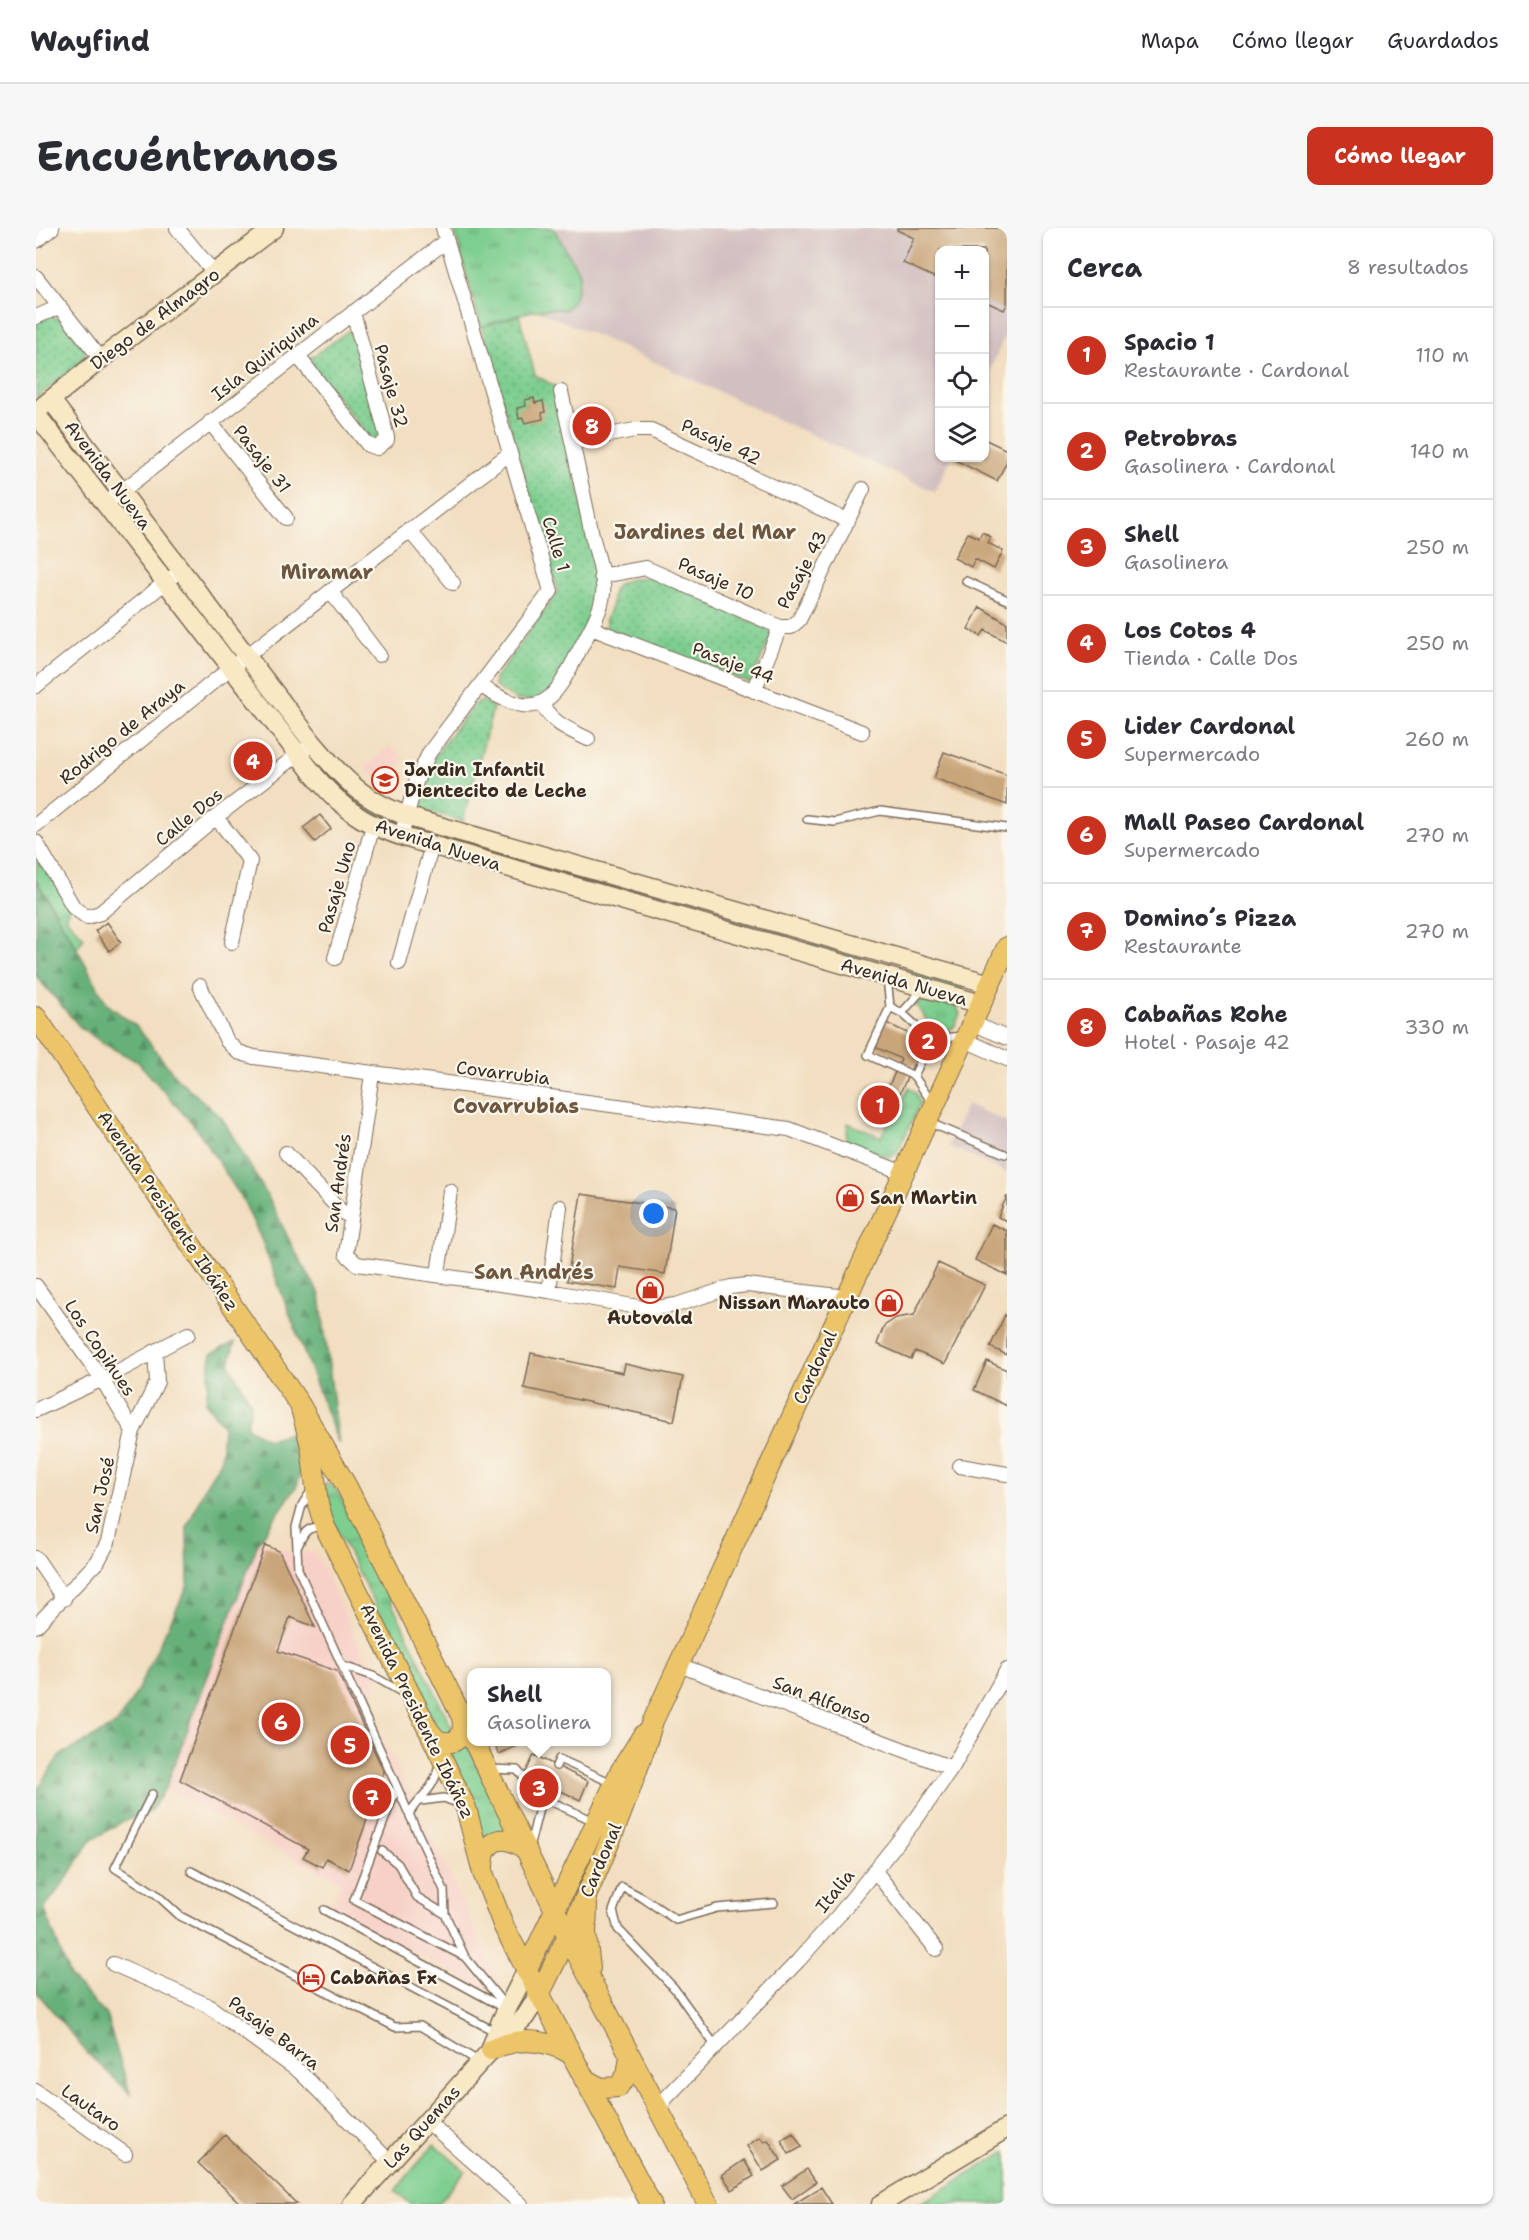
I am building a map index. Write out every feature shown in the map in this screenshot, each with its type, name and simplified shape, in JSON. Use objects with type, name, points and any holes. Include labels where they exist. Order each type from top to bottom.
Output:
[{"type":"main road","name":"Cardonal","points":[[539,1995],[568,1936],[633,1783],[653,1721],[1007,947]]},
{"type":"main road","name":"Avenida Presidente Ibáñez","points":[[36,1017],[300,1405],[347,1488],[467,1729]]},
{"type":"main road","name":"Avenida Presidente Ibáñez","points":[[300,1405],[325,1527],[416,1704],[466,1808],[483,1874],[504,1928],[651,2204]]},
{"type":"main road","points":[[315,1487],[321,1479],[331,1477],[347,1488]]},
{"type":"main road","points":[[429,1731],[437,1740],[454,1743],[463,1731],[462,1718]]},
{"type":"main road","name":"Cardonal","points":[[526,1971],[631,1752],[653,1721]]},
{"type":"main road","name":"Avenida Presidente Ibáñez","points":[[476,1746],[568,1936],[708,2204]]},
{"type":"main road","points":[[483,1874],[486,1852],[489,1846],[498,1841],[515,1841],[527,1851]]},
{"type":"main road","points":[[589,1888],[586,1909],[586,1944],[596,1990]]},
{"type":"main road","points":[[489,2048],[527,2040],[550,2044],[571,2054]]},
{"type":"main road","points":[[584,2079],[601,2088],[618,2086],[627,2075],[630,2056]]},
{"type":"street","points":[[37,237],[52,228]]},
{"type":"street","points":[[177,228],[214,273]]},
{"type":"street","name":"Diego de Almagro","points":[[36,412],[101,359],[274,228]]},
{"type":"street","name":"Isla Quiriquina","points":[[105,504],[353,312],[445,234]]},
{"type":"street","name":"Calle 1","points":[[400,836],[416,782],[429,753],[551,591],[445,234]]},
{"type":"street","points":[[36,277],[101,359]]},
{"type":"street","points":[[36,317],[60,307]]},
{"type":"street","name":"Pasaje 32","points":[[297,355],[368,445],[377,448],[381,446],[386,442],[387,437],[353,312]]},
{"type":"street","points":[[481,686],[522,705],[542,704],[552,697],[563,684],[591,628],[603,595],[601,576],[561,392]]},
{"type":"street","name":"Avenida Nueva","points":[[51,400],[313,743],[355,788],[379,805],[406,816],[990,984]]},
{"type":"street","name":"Avenida Nueva","points":[[36,412],[298,754],[334,798],[352,814],[400,836],[981,1004]]},
{"type":"street","name":"Pasaje 31","points":[[210,422],[286,518]]},
{"type":"street","name":"Pasaje 42","points":[[572,442],[635,430],[651,430],[848,521]]},
{"type":"street","name":"Rodrigo de Araya","points":[[36,825],[330,591],[509,454]]},
{"type":"street","name":"Pasaje 43","points":[[754,691],[780,627],[791,627],[799,620],[863,489]]},
{"type":"street","points":[[409,530],[453,583]]},
{"type":"street","name":"Pasaje 10","points":[[601,576],[646,568],[780,627]]},
{"type":"street","points":[[36,686],[181,571]]},
{"type":"street","points":[[330,591],[379,655]]},
{"type":"street","name":"Pasaje 44","points":[[591,628],[862,732]]},
{"type":"street","points":[[542,704],[555,721],[588,739]]},
{"type":"street","name":"Calle Dos","points":[[36,842],[74,908],[87,917],[100,913],[216,817],[313,743]]},
{"type":"street","points":[[216,817],[250,861],[232,942]]},
{"type":"street","name":"Pasaje Uno","points":[[335,958],[374,826]]},
{"type":"street","points":[[399,963],[432,845]]},
{"type":"street","points":[[607,896],[613,876]]},
{"type":"street","points":[[797,951],[803,931]]},
{"type":"street","name":"Covarrubia","points":[[200,986],[227,1041],[238,1052],[254,1057],[789,1129],[904,1173]]},
{"type":"street","points":[[968,1033],[1007,1038]]},
{"type":"street","points":[[968,1033],[1007,1059]]},
{"type":"street","name":"San Andrés","points":[[372,1074],[346,1254],[357,1264],[549,1291],[649,1309],[676,1305],[731,1287],[747,1285],[847,1297]]},
{"type":"street","points":[[286,1153],[341,1212],[350,1216]]},
{"type":"street","points":[[438,1274],[450,1191]]},
{"type":"street","points":[[549,1291],[560,1207]]},
{"type":"street","name":"Los Copihues","points":[[36,1286],[102,1379],[133,1431]]},
{"type":"street","points":[[36,1410],[188,1334]]},
{"type":"street","name":"San José","points":[[36,1626],[98,1561],[108,1542],[133,1431],[156,1382],[155,1351]]},
{"type":"street","points":[[960,1466],[1007,1474]]},
{"type":"street","points":[[36,1558],[64,1599]]},
{"type":"street","name":"San Alfonso","points":[[679,1665],[952,1768]]},
{"type":"street","name":"Italia","points":[[658,2110],[666,2098],[717,2048],[805,1954],[917,1818],[952,1768],[1007,1670]]},
{"type":"street","points":[[874,1871],[936,1949]]},
{"type":"street","name":"Pasaje Barra","points":[[113,1964],[207,2005],[300,2072],[391,2163]]},
{"type":"street","name":"Las Quemas","points":[[489,2048],[526,1971]]},
{"type":"street","name":"Las Quemas","points":[[352,2204],[428,2121],[489,2048],[525,2017],[539,1995]]},
{"type":"street","name":"Lautaro","points":[[36,2091],[125,2154]]},
{"type":"street","points":[[428,2121],[521,2204]]},
{"type":"street","points":[[881,2204],[1007,2128]]},
{"type":"lane","points":[[966,581],[1007,600]]},
{"type":"lane","points":[[807,819],[835,822],[880,811],[1007,828]]},
{"type":"lane","points":[[887,977],[890,1007],[868,1055],[914,1076],[931,1114],[1005,1154]]},
{"type":"lane","points":[[903,1013],[924,988]]},
{"type":"lane","points":[[890,1007],[903,1013],[931,1039],[948,1039],[968,1033]]},
{"type":"lane","points":[[914,1076],[931,1039]]},
{"type":"lane","points":[[315,1487],[304,1500],[298,1515],[296,1551],[298,1569],[444,1890],[445,1914],[465,1957],[507,2009]]},
{"type":"lane","points":[[296,1551],[302,1536],[308,1529],[325,1527]]},
{"type":"lane","points":[[343,1666],[392,1685],[416,1704]]},
{"type":"lane","points":[[409,1814],[434,1782],[440,1754]]},
{"type":"lane","points":[[556,1766],[559,1759],[615,1784]]},
{"type":"lane","points":[[487,1769],[517,1770],[542,1797],[597,1822]]},
{"type":"lane","points":[[527,1851],[547,1785]]},
{"type":"lane","points":[[397,1787],[354,1900],[465,1957]]},
{"type":"lane","points":[[152,1794],[115,1868],[156,1894],[180,1916],[395,2026],[420,2026],[489,2048]]},
{"type":"lane","points":[[414,1806],[427,1799],[444,1798],[466,1808]]},
{"type":"lane","points":[[382,1851],[398,1864],[417,1897],[445,1914]]},
{"type":"lane","points":[[191,1871],[489,2048]]},
{"type":"lane","points":[[717,2048],[675,1988],[618,1929],[613,1911],[616,1899],[622,1887],[676,1920],[717,1908],[774,1903]]},
{"type":"lane","points":[[324,1910],[507,2009]]},
{"type":"shaded area","points":[[454,228],[1007,228],[1007,331],[989,373],[989,246],[935,246],[935,462],[949,462],[935,492],[602,338],[536,310],[481,327]]},
{"type":"shaded area","name":"Jardin Infantil Dientecito de Leche","points":[[389,747],[404,756],[388,791],[365,768]]},
{"type":"shaded area","points":[[967,1104],[1007,1122],[1007,1173],[948,1146]]},
{"type":"shaded area","points":[[258,1542],[294,1553],[316,1552],[364,1656],[378,1670],[369,1709],[487,1954],[500,1986],[497,1996],[330,1908],[342,1882],[192,1804],[166,1787]]},
{"type":"green space","points":[[454,228],[553,228],[580,274],[575,299],[565,310],[533,311],[481,327]]},
{"type":"green space","points":[[519,315],[535,375],[556,387],[600,586],[600,595],[559,683],[541,700],[516,700],[494,686],[495,679],[558,592],[481,327]]},
{"type":"green space","points":[[49,316],[62,319],[85,349],[84,356],[81,362],[36,398],[36,322]]},
{"type":"green space","points":[[348,331],[352,332],[383,435],[377,443],[371,440],[309,359]]},
{"type":"green space","points":[[656,577],[773,631],[751,683],[607,629],[606,621],[615,587],[632,579]]},
{"type":"green space","points":[[482,700],[493,708],[463,821],[425,810],[420,806],[420,793],[430,765],[457,726],[475,704]]},
{"type":"green space","points":[[317,763],[347,794],[366,808],[394,820],[396,824],[385,823],[374,818],[352,803],[316,766]]},
{"type":"green space","points":[[418,828],[600,882],[598,884],[417,832]]},
{"type":"green space","points":[[36,850],[70,909],[65,917],[84,937],[77,948],[36,880]]},
{"type":"green space","points":[[36,880],[107,1004],[137,1027],[177,1078],[222,1118],[270,1200],[293,1248],[320,1295],[339,1445],[262,1241],[243,1200],[197,1129],[137,1061],[106,1045],[80,1027],[36,976]]},
{"type":"green space","points":[[623,887],[787,935],[790,939],[623,891]]},
{"type":"green space","points":[[810,943],[960,985],[964,989],[962,991],[809,946]]},
{"type":"green space","points":[[923,997],[930,997],[957,1007],[960,1014],[954,1027],[945,1031],[934,1030],[915,1005]]},
{"type":"green space","points":[[909,1087],[916,1093],[920,1104],[896,1155],[888,1157],[846,1140],[848,1123],[881,1137],[899,1098],[903,1099]]},
{"type":"green space","points":[[235,1342],[229,1364],[251,1403],[247,1427],[268,1440],[290,1433],[300,1469],[298,1484],[258,1543],[166,1787],[150,1812],[123,1821],[90,1841],[68,1877],[44,1908],[70,1977],[106,2015],[130,2093],[88,2054],[36,1991],[36,1792],[59,1756],[117,1724],[135,1695],[188,1585],[187,1527],[205,1486],[221,1461],[223,1425],[206,1403],[211,1354]]},
{"type":"green space","points":[[326,1483],[334,1487],[342,1500],[454,1732],[442,1737],[331,1518],[324,1486]]},
{"type":"green space","points":[[465,1740],[510,1830],[483,1842],[447,1751]]},
{"type":"green space","points":[[434,2144],[465,2171],[438,2204],[411,2204],[395,2191]]},
{"type":"green space","points":[[1007,2151],[1007,2204],[919,2204]]},
{"type":"building","points":[[897,228],[1007,228],[1007,304],[1004,310],[989,303],[989,246],[935,246],[935,278],[903,263],[914,238]]},
{"type":"building","points":[[534,398],[535,403],[543,401],[545,412],[542,413],[543,419],[525,423],[523,418],[519,419],[517,408],[526,406],[525,400]]},
{"type":"building","points":[[989,441],[1007,450],[1007,461],[997,481],[959,462],[989,462]]},
{"type":"building","points":[[982,532],[991,537],[988,543],[1003,551],[994,569],[975,559],[971,567],[954,558],[968,533],[979,538]]},
{"type":"building","points":[[980,607],[1007,623],[1007,642],[985,630],[981,636],[968,629]]},
{"type":"building","points":[[944,752],[1007,775],[1007,805],[934,778]]},
{"type":"building","points":[[262,753],[266,757],[247,772],[242,765],[254,755],[256,758]]},
{"type":"building","points":[[320,815],[331,829],[315,842],[303,828]]},
{"type":"building","points":[[107,922],[121,942],[109,951],[95,931]]},
{"type":"building","points":[[884,1022],[933,1045],[922,1069],[913,1065],[899,1095],[887,1090],[901,1059],[873,1046]]},
{"type":"building","points":[[871,1085],[899,1098],[890,1119],[874,1112],[871,1119],[862,1115],[864,1098]]},
{"type":"building","points":[[581,1194],[675,1208],[665,1274],[620,1267],[617,1289],[567,1281]]},
{"type":"building","points":[[1007,1196],[1007,1221],[998,1217]]},
{"type":"building","points":[[992,1224],[1007,1231],[1007,1275],[975,1260]]},
{"type":"building","points":[[938,1263],[985,1285],[945,1364],[915,1351],[911,1359],[877,1344],[884,1326],[896,1318],[914,1315]]},
{"type":"building","points":[[1005,1315],[1007,1316],[1007,1355],[990,1347]]},
{"type":"building","points":[[531,1353],[623,1373],[625,1364],[683,1377],[674,1421],[524,1388]]},
{"type":"building","points":[[987,1361],[1007,1370],[1007,1406],[974,1390]]},
{"type":"building","points":[[265,1545],[279,1551],[315,1627],[290,1617],[278,1651],[337,1671],[384,1772],[349,1870],[326,1858],[322,1867],[303,1857],[308,1849],[180,1780]]},
{"type":"building","points":[[495,1746],[516,1746],[499,1754]]},
{"type":"building","points":[[534,1755],[588,1781],[580,1800],[525,1774]]},
{"type":"building","points":[[793,2133],[802,2147],[789,2154],[781,2140]]},
{"type":"building","points":[[225,2135],[297,2204],[241,2204],[198,2163]]},
{"type":"building","points":[[760,2137],[764,2142],[768,2140],[781,2160],[763,2171],[747,2146]]},
{"type":"building","points":[[744,2160],[754,2176],[732,2190],[722,2175]]},
{"type":"building","points":[[807,2169],[816,2182],[792,2199],[782,2186]]},
{"type":"building","points":[[821,2187],[832,2204],[794,2204]]},
{"type":"place","name":"Cabañas Rohe","points":[[592,426]]},
{"type":"place","name":"Los Cotos 4","points":[[253,761]]},
{"type":"place","name":"Jardin Infantil Dientecito de Leche","points":[[385,780]]},
{"type":"place","name":"Petrobras","points":[[928,1041]]},
{"type":"place","name":"Spacio 1","points":[[880,1105]]},
{"type":"place","name":"San Martin","points":[[850,1198]]},
{"type":"place","name":"Autovald","points":[[650,1290]]},
{"type":"place","name":"Nissan Marauto","points":[[889,1303]]},
{"type":"place","name":"Mall Paseo Cardonal","points":[[281,1722]]},
{"type":"place","name":"Lider Cardonal","points":[[350,1745]]},
{"type":"place","name":"Shell","points":[[539,1788]]},
{"type":"place","name":"Domino´s Pizza","points":[[372,1797]]},
{"type":"place","name":"Cabañas Fx","points":[[311,1978]]},
{"type":"district","name":"Jardines del Mar","points":[[705,532]]},
{"type":"district","name":"Miramar","points":[[327,572]]},
{"type":"district","name":"Covarrubias","points":[[516,1106]]},
{"type":"district","name":"San Andrés","points":[[534,1272]]}]
